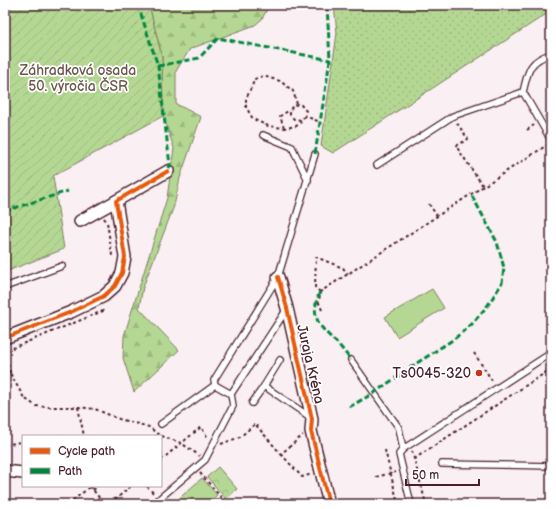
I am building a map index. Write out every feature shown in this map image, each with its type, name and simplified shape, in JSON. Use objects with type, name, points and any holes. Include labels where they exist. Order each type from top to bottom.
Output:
[{"type":"street","points":[[80,221],[168,171]]},
{"type":"street","points":[[5,338],[71,312],[104,296],[115,286],[122,273],[125,257],[116,201]]},
{"type":"street","name":"Juraja Kréna","points":[[278,277],[287,308],[312,419],[311,431],[329,504]]},
{"type":"street","points":[[5,471],[22,473]]},
{"type":"lane","points":[[551,54],[537,61],[529,68],[523,92],[551,141]]},
{"type":"lane","points":[[377,166],[452,116],[523,92]]},
{"type":"lane","points":[[263,135],[292,147],[308,180]]},
{"type":"lane","points":[[215,385],[214,380],[278,277],[315,154]]},
{"type":"lane","points":[[5,287],[62,266]]},
{"type":"lane","points":[[153,504],[205,460],[233,406],[231,394],[287,308]]},
{"type":"lane","points":[[411,504],[399,454],[403,449],[551,353]]},
{"type":"lane","points":[[252,403],[280,360]]},
{"type":"lane","points":[[350,360],[399,428],[403,449]]},
{"type":"lane","points":[[215,385],[231,394]]},
{"type":"lane","points":[[161,424],[215,385]]},
{"type":"lane","points":[[264,386],[312,419]]},
{"type":"lane","points":[[442,464],[551,466]]},
{"type":"path","points":[[284,128],[280,116],[290,110],[293,105],[297,104],[304,107],[306,111],[305,116],[301,120],[300,124],[296,126],[284,128],[268,126],[253,119],[246,107],[246,99],[255,79],[263,76],[280,81],[293,91],[297,104]]},
{"type":"path","points":[[290,110],[290,115],[294,119],[301,120]]},
{"type":"path","points":[[305,116],[320,122]]},
{"type":"path","points":[[452,116],[468,139],[456,146],[483,186]]},
{"type":"path","points":[[320,292],[551,141]]},
{"type":"path","points":[[429,204],[437,216]]},
{"type":"path","points":[[101,210],[107,222],[112,255]]},
{"type":"path","points":[[320,292],[315,287],[316,257],[343,268],[348,274]]},
{"type":"path","points":[[320,292],[319,303],[322,310]]},
{"type":"path","points":[[474,353],[497,388]]},
{"type":"path","points":[[414,459],[551,369]]},
{"type":"path","points":[[5,372],[10,374],[24,398],[36,406],[95,409],[119,419],[149,428],[159,435]]},
{"type":"path","points":[[78,407],[84,435]]},
{"type":"path","points":[[162,459],[201,427],[214,447],[240,438],[255,424],[302,477],[313,474]]},
{"type":"path","points":[[281,454],[303,434]]},
{"type":"path","points":[[162,436],[181,443],[205,460]]},
{"type":"path","points":[[5,445],[20,442],[22,445]]},
{"type":"path","points":[[410,444],[426,504]]},
{"type":"path","points":[[385,450],[398,504]]},
{"type":"path","points":[[196,468],[221,497],[221,504]]},
{"type":"path","points":[[376,477],[403,471]]},
{"type":"path","points":[[68,504],[89,487]]},
{"type":"path","points":[[91,487],[104,504]]},
{"type":"path","points":[[93,490],[97,487]]},
{"type":"path","points":[[110,504],[130,487]]},
{"type":"path","points":[[148,487],[158,499]]},
{"type":"green space","name":"Záhradková osada 50. výročia ČSR","points":[[5,5],[149,5],[162,57],[163,116],[53,176],[64,249],[5,272]]},
{"type":"green space","points":[[149,5],[269,5],[262,19],[255,25],[190,49],[176,71],[176,104],[201,117],[180,178],[174,206],[143,287],[139,308],[179,350],[134,392],[123,358],[124,336],[167,198],[174,148],[163,116],[162,57]]},
{"type":"green space","points":[[334,5],[551,5],[551,11],[333,153],[321,146],[337,33]]},
{"type":"green space","points":[[432,289],[444,308],[397,337],[385,317]]},
{"type":"green space","points":[[218,467],[237,489],[226,499],[207,477]]},
{"type":"green space","points":[[202,478],[217,495],[207,504],[174,503]]},
{"type":"marked path","points":[[138,5],[158,66],[170,165],[168,171]]},
{"type":"marked path","points":[[315,154],[330,60],[327,5]]},
{"type":"marked path","points":[[158,66],[199,58],[218,38],[330,60]]},
{"type":"marked path","points":[[5,211],[68,191]]},
{"type":"marked path","points":[[349,407],[374,393],[454,339],[472,324],[488,305],[502,283],[504,268],[497,242],[471,194]]},
{"type":"marked path","points":[[320,292],[315,309],[318,322],[351,360]]},
{"type":"cycle path","points":[[5,338],[71,312],[104,296],[115,286],[122,273],[125,257],[116,201],[168,171]]},
{"type":"cycle path","points":[[278,277],[287,308],[312,419],[311,431],[329,504]]},
{"type":"place","name":"Ts0045-320","points":[[479,373]]}]
